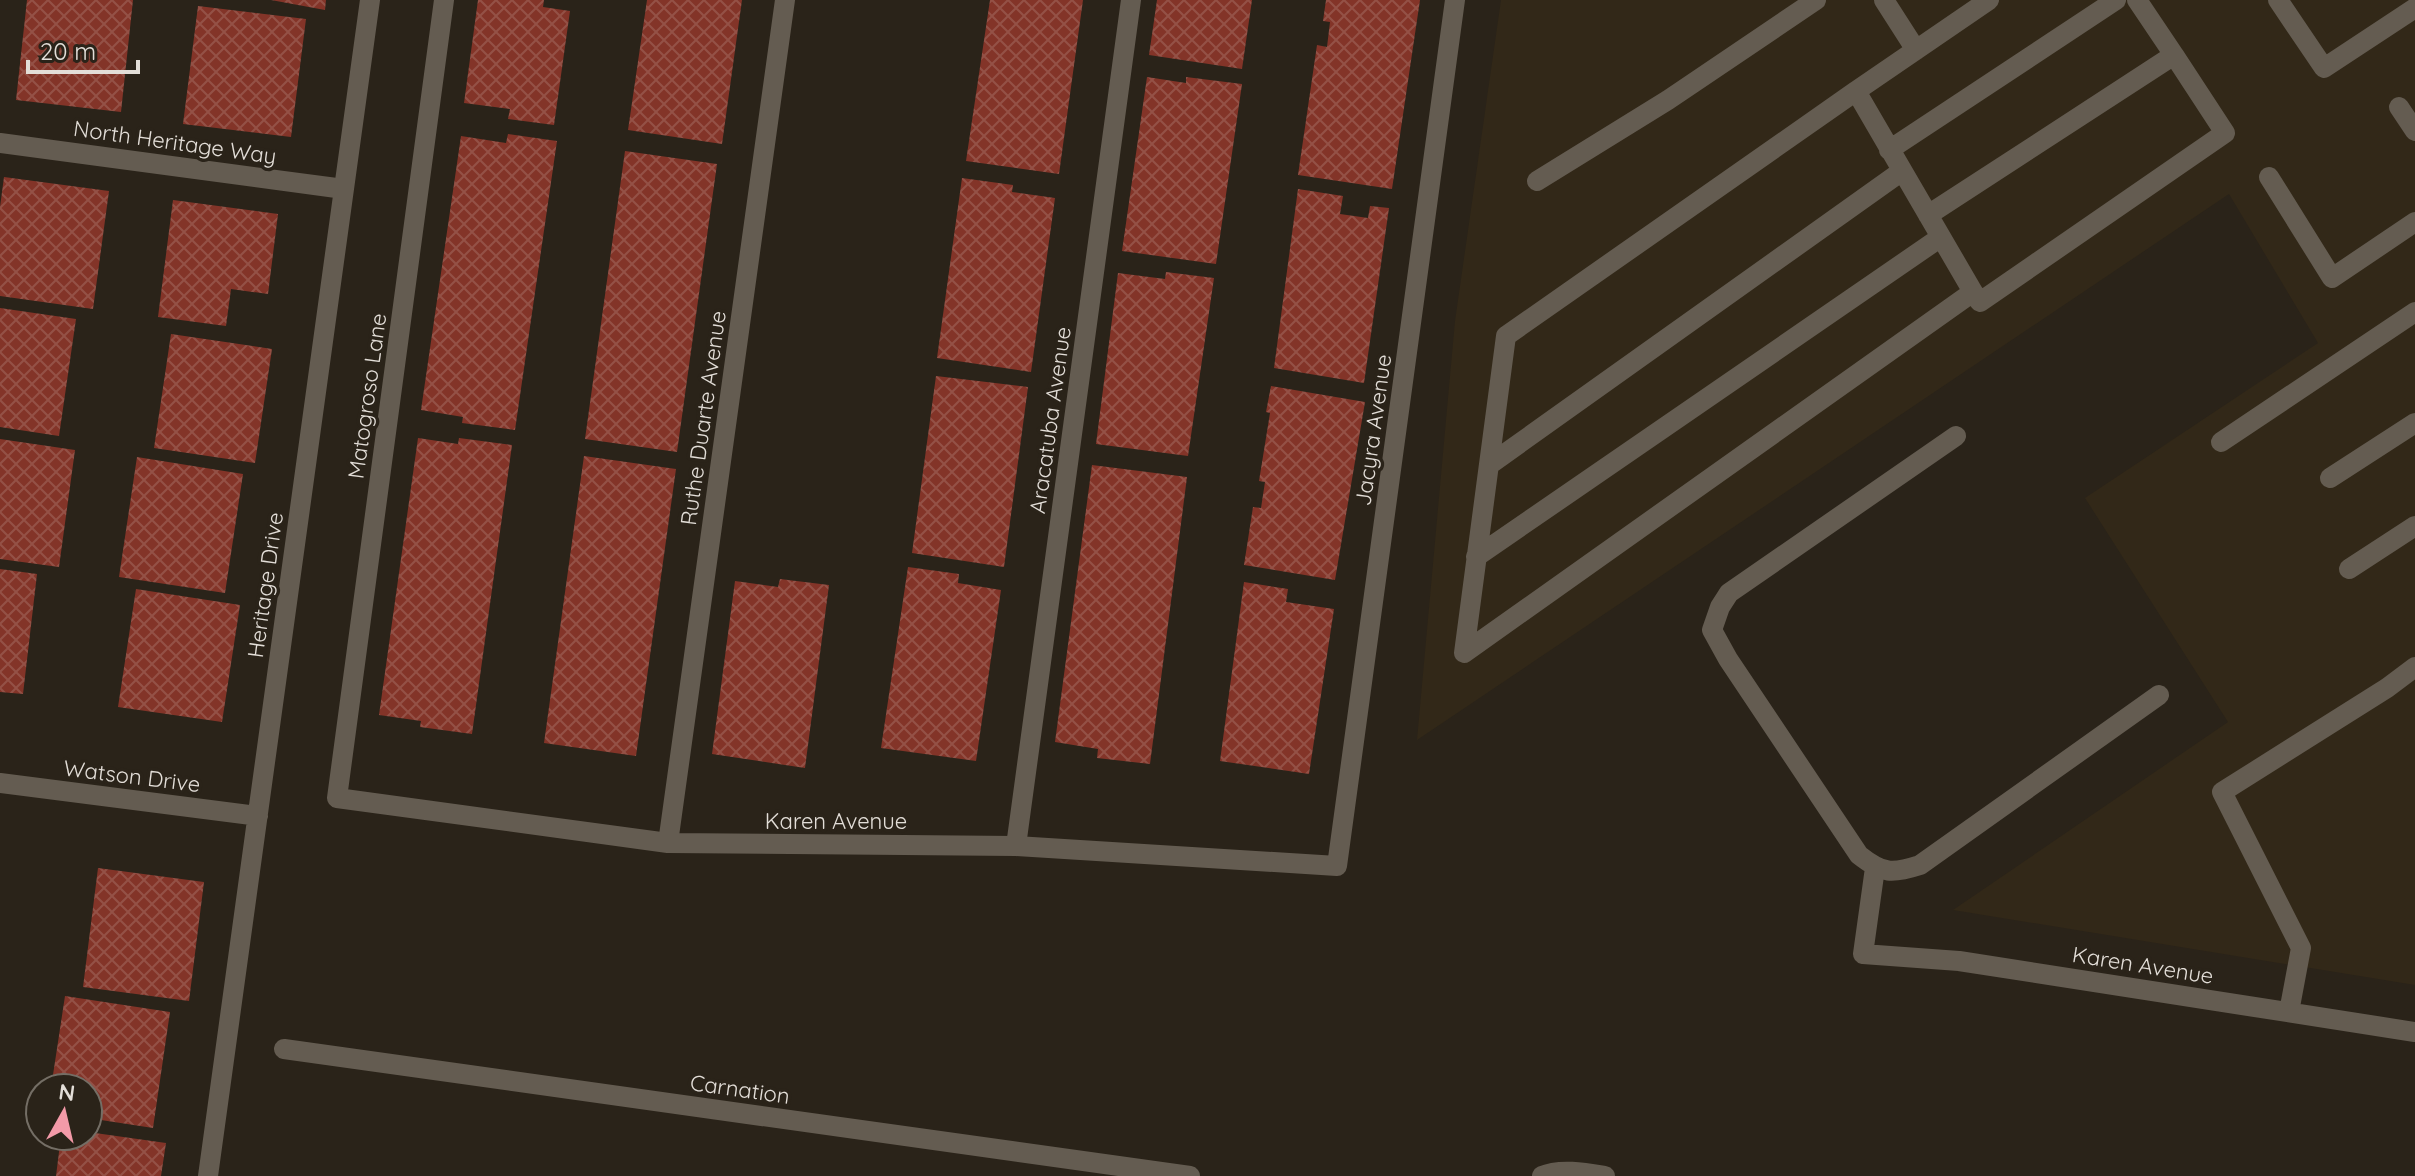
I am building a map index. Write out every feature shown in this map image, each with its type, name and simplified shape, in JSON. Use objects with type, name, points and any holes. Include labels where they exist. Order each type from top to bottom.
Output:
[{"type":"street","name":"Heritage Drive","points":[[208,1176],[370,0]]},
{"type":"street","name":"Matogroso Lane","points":[[337,798],[444,0]]},
{"type":"street","name":"Ruthe Duarte Avenue","points":[[668,843],[785,0]]},
{"type":"street","name":"Aracatuba Avenue","points":[[1016,846],[1131,0]]},
{"type":"street","name":"Jacyra Avenue","points":[[1337,866],[1455,0]]},
{"type":"street","points":[[1537,181],[1668,100],[1816,0]]},
{"type":"street","points":[[1884,0],[1916,50]]},
{"type":"street","points":[[1973,292],[1464,653],[1506,336],[1989,0]]},
{"type":"street","points":[[1889,150],[2116,0]]},
{"type":"street","points":[[1856,91],[1980,302],[2225,133],[2137,0]]},
{"type":"street","points":[[2278,0],[2324,68],[2415,8]]},
{"type":"street","points":[[1928,215],[2174,55]]},
{"type":"street","points":[[2399,107],[2415,131]]},
{"type":"street","name":"North Heritage Way","points":[[0,143],[344,189]]},
{"type":"street","points":[[1489,465],[1902,171]]},
{"type":"street","points":[[2269,177],[2332,278],[2415,222]]},
{"type":"street","points":[[1476,557],[1941,237]]},
{"type":"street","points":[[2221,442],[2415,312]]},
{"type":"street","points":[[2330,478],[2415,423]]},
{"type":"street","points":[[1956,436],[1729,593],[1712,630],[1859,855],[1875,868],[1897,872],[1920,865],[2159,695]]},
{"type":"street","points":[[2349,569],[2415,526]]},
{"type":"street","points":[[2289,1012],[2301,948],[2222,792],[2387,688],[2415,667]]},
{"type":"street","name":"Watson Drive","points":[[0,783],[258,816]]},
{"type":"street","name":"Karen Avenue","points":[[337,798],[668,843],[1016,846],[1337,866]]},
{"type":"street","name":"Karen Avenue","points":[[1875,868],[1863,954],[1959,961],[2415,1032]]},
{"type":"street","name":"Carnation","points":[[284,1049],[1190,1176]]},
{"type":"street","points":[[1542,1176],[1548,1173],[1605,1176]]},
{"type":"shaded area","points":[[1501,0],[2415,0],[2415,985],[1953,910],[2228,722],[2085,498],[2318,343],[2229,194],[1417,740],[1455,321]]},
{"type":"building","points":[[27,0],[133,0],[121,112],[16,100]]},
{"type":"building","points":[[271,0],[326,0],[325,10]]},
{"type":"building","points":[[478,0],[544,0],[543,7],[570,11],[554,125],[508,119],[510,109],[464,103]]},
{"type":"building","points":[[647,0],[742,0],[722,144],[628,130]]},
{"type":"building","points":[[990,0],[1083,0],[1059,174],[966,161]]},
{"type":"building","points":[[1157,0],[1252,0],[1242,69],[1149,55]]},
{"type":"building","points":[[1326,0],[1420,0],[1392,189],[1298,175],[1317,45],[1327,47],[1330,22],[1323,21]]},
{"type":"building","points":[[198,6],[306,19],[291,137],[183,124]]},
{"type":"building","points":[[1147,77],[1186,83],[1186,77],[1242,84],[1216,264],[1122,251]]},
{"type":"building","points":[[508,134],[557,141],[515,430],[462,423],[463,417],[421,410],[461,136],[506,143]]},
{"type":"building","points":[[625,151],[717,164],[677,452],[585,439]]},
{"type":"building","points":[[4,177],[109,191],[93,309],[0,296],[0,207]]},
{"type":"building","points":[[962,178],[1013,185],[1012,192],[1055,198],[1031,372],[937,358]]},
{"type":"building","points":[[1298,189],[1343,196],[1340,214],[1368,218],[1370,206],[1389,208],[1364,383],[1274,368]]},
{"type":"building","points":[[173,200],[278,214],[268,294],[231,289],[226,326],[158,317]]},
{"type":"building","points":[[1166,272],[1214,278],[1188,456],[1096,444],[1118,273],[1165,279]]},
{"type":"building","points":[[0,308],[76,319],[59,436],[0,427]]},
{"type":"building","points":[[171,334],[272,349],[255,463],[154,448]]},
{"type":"building","points":[[936,376],[1028,387],[1004,567],[912,553]]},
{"type":"building","points":[[1271,386],[1365,402],[1335,580],[1244,565],[1253,507],[1261,508],[1265,482],[1259,481]]},
{"type":"building","points":[[418,438],[458,444],[459,438],[512,445],[472,734],[420,727],[421,721],[379,715]]},
{"type":"building","points":[[0,439],[75,450],[59,567],[0,559]]},
{"type":"building","points":[[584,456],[676,469],[636,756],[544,743]]},
{"type":"building","points":[[137,457],[243,474],[225,593],[119,577]]},
{"type":"building","points":[[1092,465],[1187,477],[1150,764],[1097,758],[1098,749],[1055,742]]},
{"type":"building","points":[[908,567],[959,574],[958,583],[1001,590],[976,761],[881,748]]},
{"type":"building","points":[[0,569],[37,574],[23,694],[0,692]]},
{"type":"building","points":[[780,579],[829,585],[805,768],[712,754],[735,581],[778,587]]},
{"type":"building","points":[[1244,582],[1288,589],[1286,602],[1334,609],[1309,774],[1220,761]]},
{"type":"building","points":[[136,589],[240,605],[222,722],[118,707]]},
{"type":"building","points":[[98,868],[204,882],[189,1001],[83,987]]},
{"type":"building","points":[[65,996],[170,1012],[153,1128],[104,1120],[104,1072],[53,1072]]},
{"type":"building","points":[[104,1134],[166,1143],[161,1176],[56,1176],[59,1152],[104,1152]]}]
